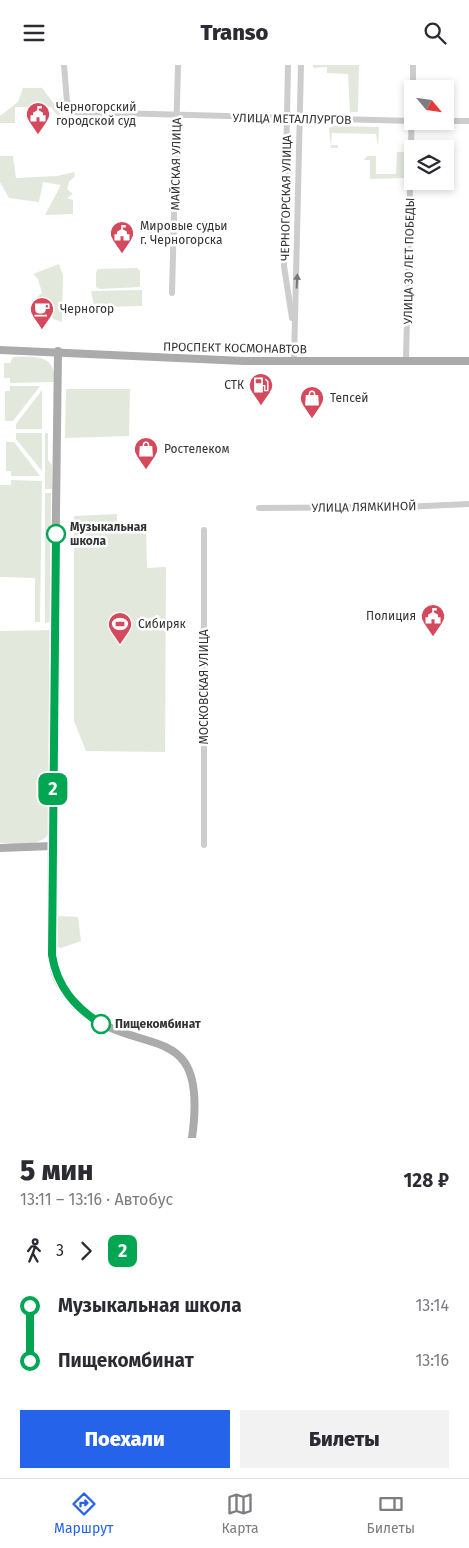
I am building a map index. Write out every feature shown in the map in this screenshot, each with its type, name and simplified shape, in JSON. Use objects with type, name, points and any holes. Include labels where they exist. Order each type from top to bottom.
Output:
[{"type":"main road","name":"ПРОСПЕКТ КОСМОНАВТОВ","points":[[0,350],[58,351],[215,361],[469,361]]},
{"type":"main road","points":[[58,351],[52,955],[58,980],[80,1007],[103,1025],[166,1046],[176,1053],[192,1078],[195,1090],[196,1108],[192,1138]]},
{"type":"main road","points":[[0,848],[52,846]]},
{"type":"street","name":"УЛИЦА МЕТАЛЛУРГОВ","points":[[64,65],[67,102],[76,112],[404,121]]},
{"type":"street","name":"МАЙСКАЯ УЛИЦА","points":[[172,293],[174,115],[178,65]]},
{"type":"street","name":"ЧЕРНОГОРСКАЯ УЛИЦА","points":[[288,65],[284,266],[294,330]]},
{"type":"street","name":"ЧЕРНОГОРСКАЯ УЛИЦА","points":[[294,361],[301,65]]},
{"type":"street","points":[[413,65],[413,80]]},
{"type":"street","points":[[454,121],[469,121]]},
{"type":"street","name":"УЛИЦА 30 ЛЕТ ПОБЕДЫ","points":[[406,361],[412,130]]},
{"type":"street","name":"УЛИЦА ЛЯМКИНОЙ","points":[[259,508],[403,507],[469,504]]},
{"type":"street","name":"МОСКОВСКАЯ УЛИЦА","points":[[204,530],[204,845]]},
{"type":"shaded area","points":[[313,65],[359,65],[358,112],[350,112],[348,74],[327,73],[327,67],[313,68]]},
{"type":"shaded area","points":[[23,88],[42,88],[61,113],[58,116],[51,107],[15,107],[15,123],[0,123],[0,116],[18,102]]},
{"type":"shaded area","points":[[334,126],[379,127],[378,146],[376,134],[332,133],[331,145],[338,145],[338,148],[331,148],[329,128]]},
{"type":"shaded area","points":[[397,152],[404,152],[404,178],[370,179],[370,160],[364,160],[367,156],[376,156],[376,174],[396,174]]},
{"type":"shaded area","points":[[0,156],[13,156],[16,178],[57,176],[74,172],[75,176],[69,182],[67,189],[73,194],[67,198],[73,200],[73,214],[45,215],[61,185],[43,182],[39,202],[9,198],[0,182]]},
{"type":"shaded area","points":[[59,264],[63,276],[62,322],[54,319],[47,313],[30,314],[30,307],[42,293],[38,279],[33,274]]},
{"type":"shaded area","points":[[137,268],[140,271],[140,287],[100,289],[96,287],[96,273],[98,269]]},
{"type":"shaded area","points":[[142,290],[142,306],[100,307],[94,305],[91,291]]},
{"type":"shaded area","points":[[13,357],[36,357],[48,361],[52,366],[55,382],[10,383],[10,378],[4,378],[4,363],[10,363]]},
{"type":"shaded area","points":[[10,386],[40,386],[13,421],[5,421],[5,391],[10,391]]},
{"type":"shaded area","points":[[66,389],[130,389],[129,436],[65,438]]},
{"type":"shaded area","points":[[42,390],[42,429],[16,429],[16,424]]},
{"type":"shaded area","points":[[16,433],[42,433],[42,471],[16,439]]},
{"type":"shaded area","points":[[45,433],[48,433],[48,460],[52,465],[52,489],[45,489]]},
{"type":"shaded area","points":[[6,442],[14,442],[40,476],[11,476],[11,471],[6,471]]},
{"type":"shaded area","points":[[11,480],[42,481],[40,622],[35,622],[35,578],[0,577],[0,485],[11,485]]},
{"type":"shaded area","points":[[45,493],[51,493],[50,622],[45,623]]},
{"type":"shaded area","name":"Сибиряк","points":[[117,514],[117,528],[146,528],[147,568],[166,567],[165,752],[86,751],[74,721],[74,516]]},
{"type":"shaded area","points":[[52,630],[49,833],[45,838],[34,843],[0,843],[0,631]]},
{"type":"shaded area","points":[[59,916],[78,917],[81,941],[61,948],[55,946],[55,923]]},
{"type":"bus line","name":"2","points":[[56,534],[52,955],[54,970],[64,991],[101,1024]]},
{"type":"place","name":"Черногорский городской суд","points":[[38,135]]},
{"type":"place","name":"Мировые судьи г. Черногорска","points":[[122,254]]},
{"type":"place","name":"Черногор","points":[[42,330]]},
{"type":"place","name":"СТК","points":[[261,406]]},
{"type":"place","name":"Тепсей","points":[[312,419]]},
{"type":"place","name":"Ростелеком","points":[[146,470]]},
{"type":"place","name":"Музыкальная школа","points":[[56,534]]},
{"type":"place","name":"Полиция","points":[[433,637]]},
{"type":"place","name":"Сибиряк","points":[[120,645]]},
{"type":"place","name":"Пищекомбинат","points":[[101,1024]]}]
